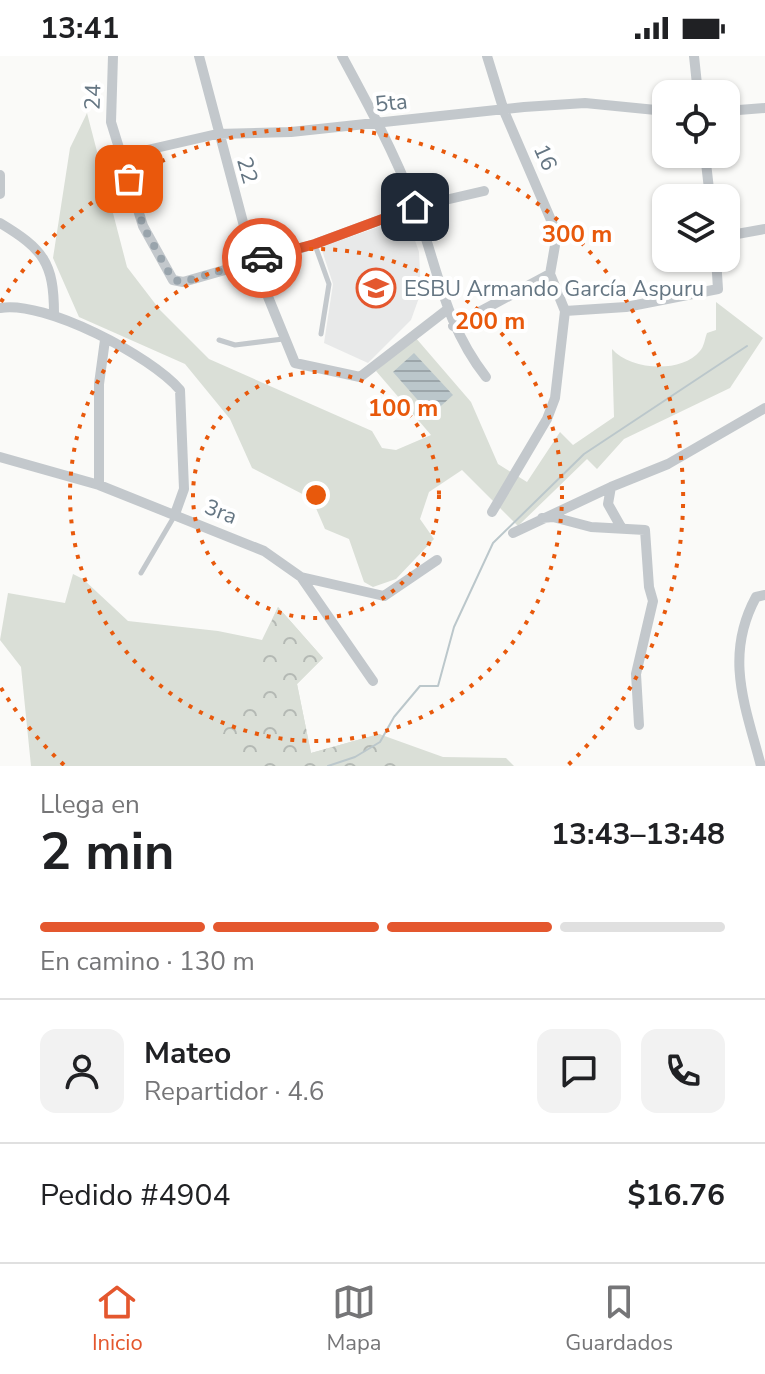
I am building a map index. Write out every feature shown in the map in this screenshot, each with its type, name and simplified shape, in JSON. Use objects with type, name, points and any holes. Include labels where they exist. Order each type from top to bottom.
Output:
[{"type":"street","name":"24","points":[[113,56],[111,122],[143,226],[166,273],[173,280],[183,282],[253,260]]},
{"type":"street","name":"22","points":[[199,56],[217,134],[253,260],[283,339]]},
{"type":"street","points":[[342,56],[379,123],[415,207],[453,326],[486,377]]},
{"type":"street","name":"16","points":[[487,56],[504,111],[557,234],[550,274]]},
{"type":"street","points":[[694,56],[697,80]]},
{"type":"street","name":"5ta","points":[[121,156],[217,134],[291,132],[585,103],[652,110]]},
{"type":"street","points":[[740,110],[765,108]]},
{"type":"street","points":[[0,175],[0,194]]},
{"type":"street","points":[[253,260],[315,244],[415,207],[484,191]]},
{"type":"street","points":[[0,223],[37,247],[45,258],[52,282],[54,314]]},
{"type":"street","points":[[740,233],[765,229]]},
{"type":"street","points":[[565,311],[626,307],[718,289],[717,272]]},
{"type":"street","points":[[453,326],[550,274],[565,311],[555,398],[547,419],[492,512]]},
{"type":"street","points":[[0,308],[31,307],[54,314],[154,366],[180,390],[184,489],[175,514]]},
{"type":"street","points":[[283,339],[295,363],[360,377],[448,309]]},
{"type":"street","points":[[99,485],[99,384],[105,340]]},
{"type":"street","points":[[513,533],[668,464],[765,408]]},
{"type":"street","name":"3ra","points":[[0,457],[99,485],[264,551],[301,577],[373,681]]},
{"type":"street","points":[[611,487],[608,504],[621,527]]},
{"type":"street","points":[[542,518],[553,517],[591,527],[645,530],[649,587],[653,601],[636,674],[639,725]]},
{"type":"street","points":[[301,577],[384,596],[437,560]]},
{"type":"street","points":[[760,596],[745,618],[737,668],[761,766]]},
{"type":"lane","points":[[315,244],[329,284],[321,334]]},
{"type":"lane","points":[[219,340],[235,345],[283,339]]},
{"type":"lane","points":[[141,573],[175,514]]},
{"type":"shaded area","name":"ESBU Armando García Aspuru","points":[[407,217],[419,252],[421,292],[411,320],[368,363],[324,343],[333,284],[321,247]]},
{"type":"shaded area","points":[[414,353],[453,395],[431,415],[393,372]]},
{"type":"green space","points":[[87,113],[127,267],[160,310],[209,359],[372,431],[382,448],[396,450],[431,435],[376,371],[415,337],[471,402],[498,464],[527,482],[560,432],[573,445],[614,417],[612,349],[620,356],[643,365],[681,363],[700,351],[707,333],[716,330],[716,302],[763,338],[730,388],[624,439],[597,469],[587,459],[518,526],[462,470],[429,492],[420,519],[434,539],[396,579],[373,587],[364,582],[349,539],[325,529],[312,499],[252,468],[230,419],[185,364],[79,317],[53,258],[70,148]]},
{"type":"green space","points":[[73,574],[83,579],[128,621],[218,631],[262,640],[278,607],[323,658],[297,684],[311,753],[379,734],[443,757],[506,758],[514,766],[31,766],[21,667],[0,640],[8,593],[65,603]]},
{"type":"green space","points":[[278,607],[323,658],[297,684],[311,753],[379,734],[398,743],[398,766],[242,766],[221,738],[233,709],[262,684],[254,662]]},
{"type":"waterway","points":[[328,766],[355,757],[380,742],[394,717],[420,686],[438,686],[454,627],[493,543],[584,454],[747,346]]},
{"type":"way so far","points":[[129,179],[143,226],[166,273],[173,280],[183,282],[262,258]]},
{"type":"place","name":"ESBU Armando García Aspuru","points":[[376,288]]},
{"type":"route","points":[[262,258],[315,244],[415,207]]}]
